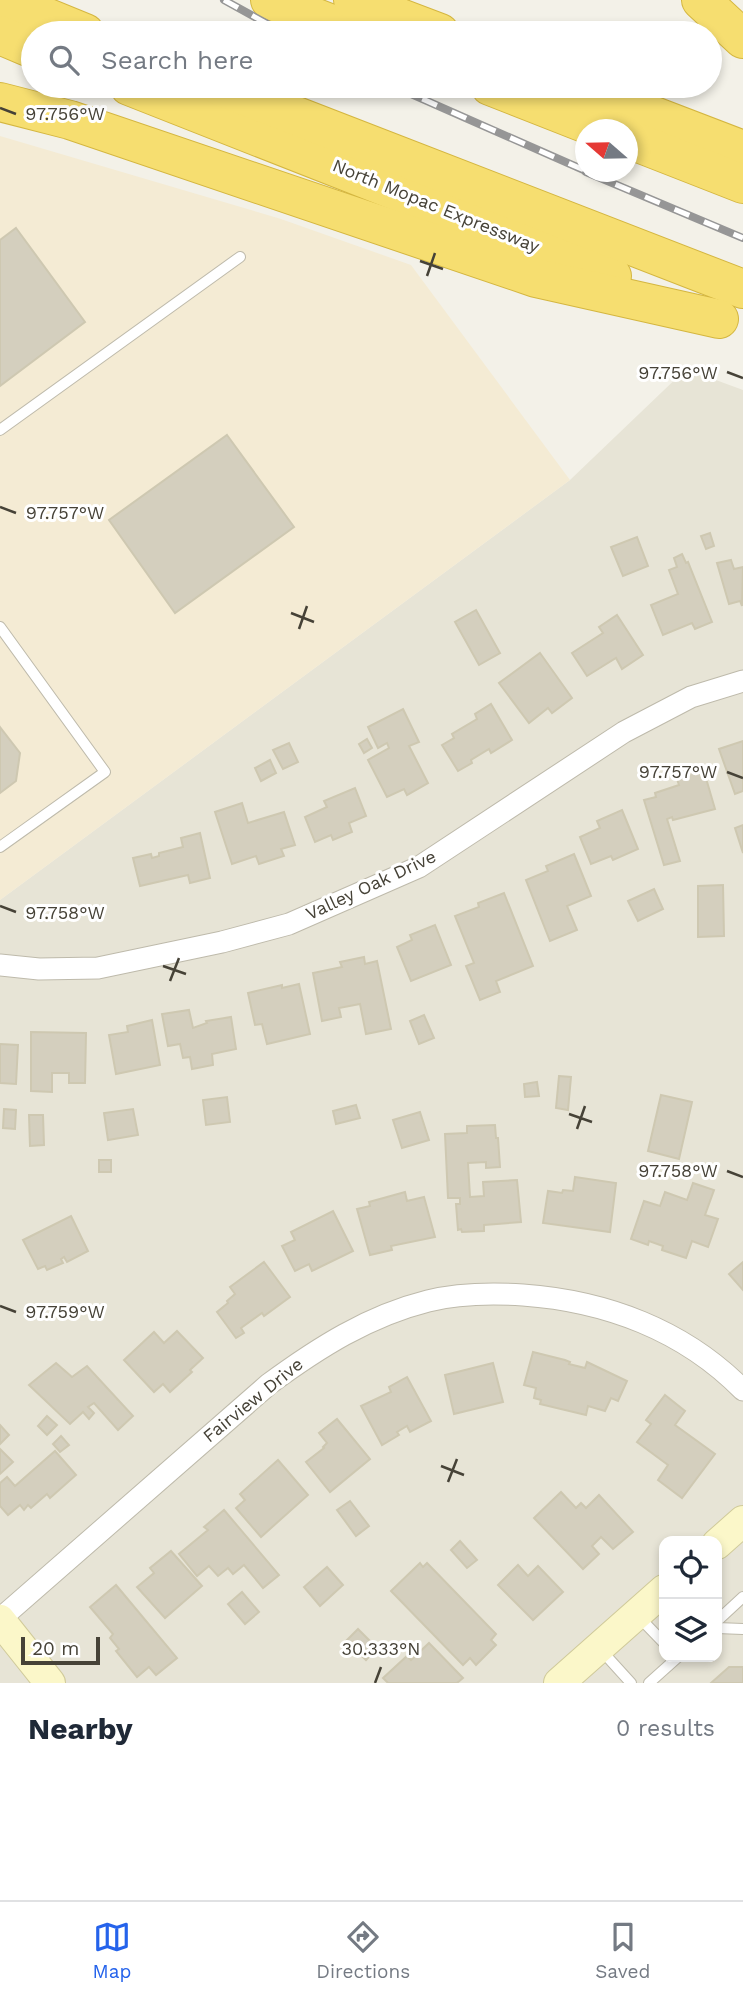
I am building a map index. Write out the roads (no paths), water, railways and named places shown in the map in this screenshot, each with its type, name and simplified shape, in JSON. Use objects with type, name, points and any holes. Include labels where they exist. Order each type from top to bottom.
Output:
[{"type":"highway","points":[[4,0],[56,21]]},
{"type":"highway","points":[[270,0],[324,21]]},
{"type":"highway","points":[[353,0],[408,21]]},
{"type":"highway","points":[[701,0],[743,38]]},
{"type":"highway","points":[[0,34],[21,43]]},
{"type":"highway","name":"North Mopac Expressway","points":[[159,98],[731,323]]},
{"type":"highway","points":[[250,98],[743,289]]},
{"type":"highway","points":[[521,98],[575,119]]},
{"type":"highway","points":[[607,98],[743,150]]},
{"type":"highway","points":[[0,102],[70,120],[536,278],[731,323]]},
{"type":"highway","points":[[638,143],[743,184]]},
{"type":"street","name":"Valley Oak Drive","points":[[0,965],[39,969],[98,968],[222,942],[289,924],[419,867],[624,732],[691,697],[743,681]]},
{"type":"street","name":"Fairview Drive","points":[[0,1619],[269,1384],[312,1353],[351,1330],[391,1312],[461,1294],[504,1293],[587,1303],[627,1315],[665,1332],[702,1354],[743,1390]]},
{"type":"street","points":[[722,1540],[743,1521]]},
{"type":"street","points":[[559,1683],[659,1594]]},
{"type":"street","points":[[0,1619],[50,1683]]},
{"type":"lane","points":[[0,430],[240,257]]},
{"type":"lane","points":[[0,627],[106,772],[0,847]]},
{"type":"lane","points":[[722,1616],[743,1597]]},
{"type":"lane","points":[[637,1614],[659,1638]]},
{"type":"lane","points":[[722,1628],[743,1629]]},
{"type":"lane","points":[[599,1648],[631,1683]]},
{"type":"lane","points":[[649,1683],[672,1662]]},
{"type":"railway","points":[[224,0],[262,21]]},
{"type":"railway","points":[[420,98],[575,166]]},
{"type":"railway","points":[[610,182],[743,238]]}]
